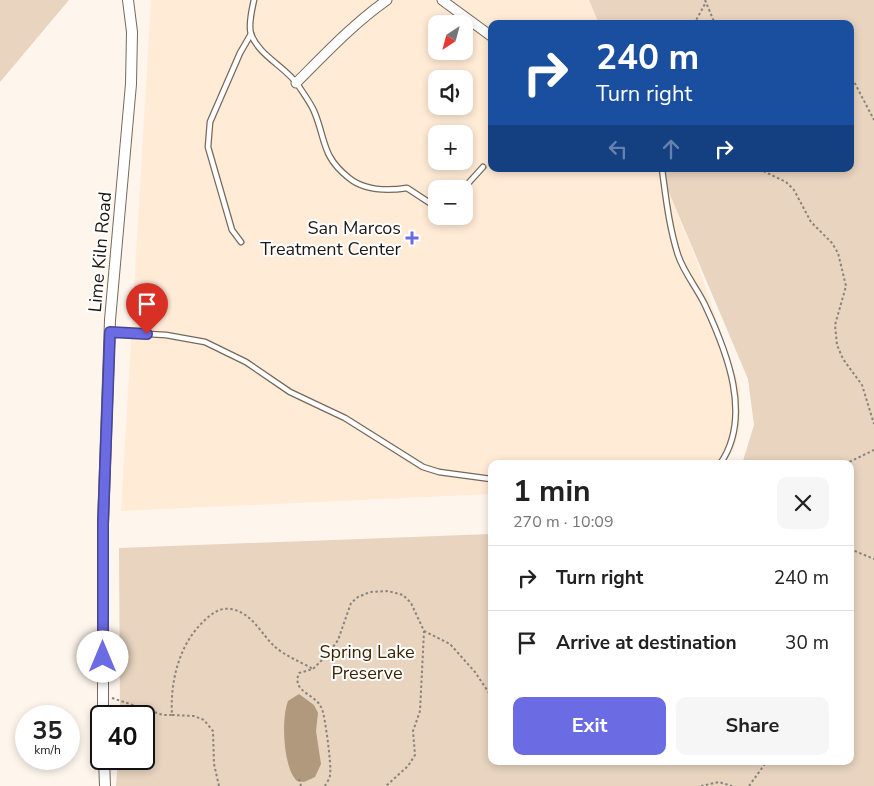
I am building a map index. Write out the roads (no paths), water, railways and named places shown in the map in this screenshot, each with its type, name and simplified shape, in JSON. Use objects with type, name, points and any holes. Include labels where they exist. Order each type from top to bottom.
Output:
[{"type":"street","name":"Lime Kiln Road","points":[[103,705],[103,524],[110,332],[131,84],[132,32],[128,0]]},
{"type":"street","points":[[296,83],[354,26],[387,0]]},
{"type":"street","points":[[442,0],[488,34]]},
{"type":"street","points":[[104,770],[105,786]]},
{"type":"lane","points":[[241,242],[232,230],[208,147],[210,122],[240,53],[251,34],[254,0]]},
{"type":"lane","points":[[251,34],[261,48],[296,83],[314,111],[323,144],[330,159],[349,178],[367,188],[407,188],[428,202]]},
{"type":"lane","points":[[471,180],[483,167]]},
{"type":"lane","points":[[662,172],[667,208],[678,255],[715,328],[736,403],[735,433],[722,460]]},
{"type":"lane","points":[[110,332],[166,335],[211,345],[246,362],[283,388],[345,418],[423,467],[439,472],[488,478]]},
{"type":"place","name":"San Marcos Treatment Center","points":[[412,238]]},
{"type":"park label","name":"Spring Lake Preserve","points":[[367,662]]}]
